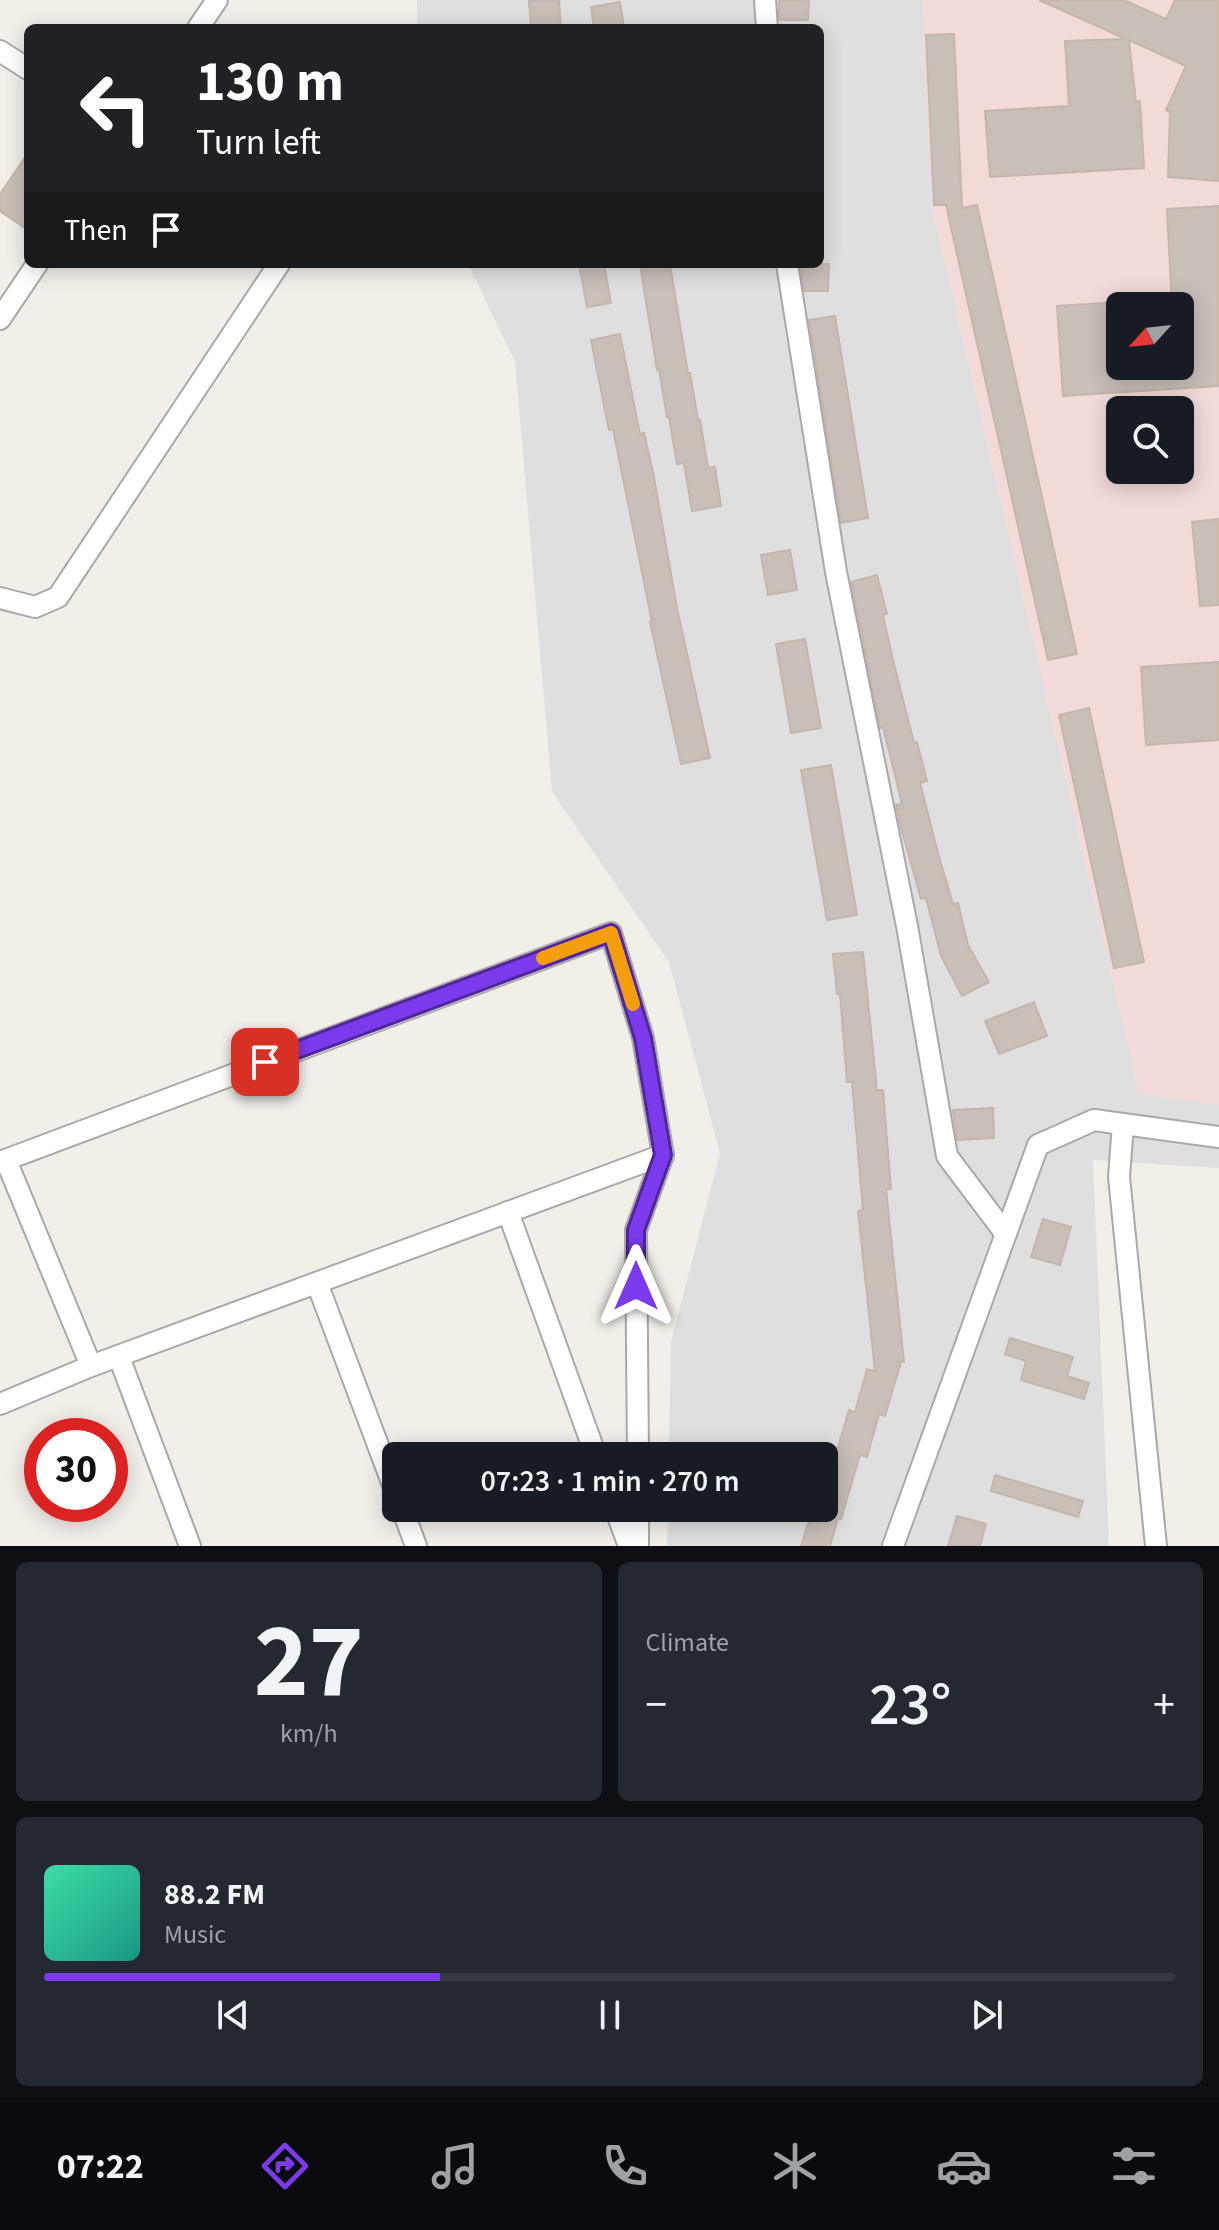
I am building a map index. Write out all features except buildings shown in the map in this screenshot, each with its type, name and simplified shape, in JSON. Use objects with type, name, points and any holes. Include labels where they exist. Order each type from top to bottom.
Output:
[{"type":"street","points":[[201,24],[217,0]]},
{"type":"street","points":[[765,0],[767,24]]},
{"type":"street","points":[[0,51],[24,66]]},
{"type":"street","points":[[0,319],[34,268]]},
{"type":"street","points":[[0,598],[35,607],[58,597],[276,268]]},
{"type":"street","points":[[788,268],[836,572],[907,926],[947,1156],[1005,1233]]},
{"type":"street","points":[[91,1366],[3,1161],[611,933],[643,1038],[663,1155],[636,1230],[638,1442]]},
{"type":"street","points":[[893,1546],[1038,1145],[1094,1120],[1219,1137]]},
{"type":"street","points":[[1123,1124],[1119,1177],[1156,1546]]},
{"type":"street","points":[[0,1404],[91,1366],[663,1155]]},
{"type":"street","points":[[508,1212],[591,1442]]},
{"type":"street","points":[[317,1283],[382,1456]]},
{"type":"street","points":[[119,1357],[190,1546]]},
{"type":"street","points":[[407,1522],[416,1546]]},
{"type":"street","points":[[620,1522],[629,1546]]},
{"type":"street","points":[[638,1522],[638,1546]]},
{"type":"shaded area","points":[[417,0],[1219,0],[1219,1168],[1093,1160],[1109,1546],[667,1546],[668,1522],[838,1522],[838,1442],[669,1442],[671,1342],[720,1153],[669,962],[552,792],[515,361],[470,268],[824,268],[824,24],[417,24]]},
{"type":"shaded area","points":[[922,0],[1219,0],[1219,1105],[1139,1094],[932,209]]},
{"type":"slow traffic","points":[[543,958],[611,933],[633,1004]]},
{"type":"route","points":[[265,1062],[611,933],[643,1038],[663,1155],[636,1230],[636,1286]]}]
